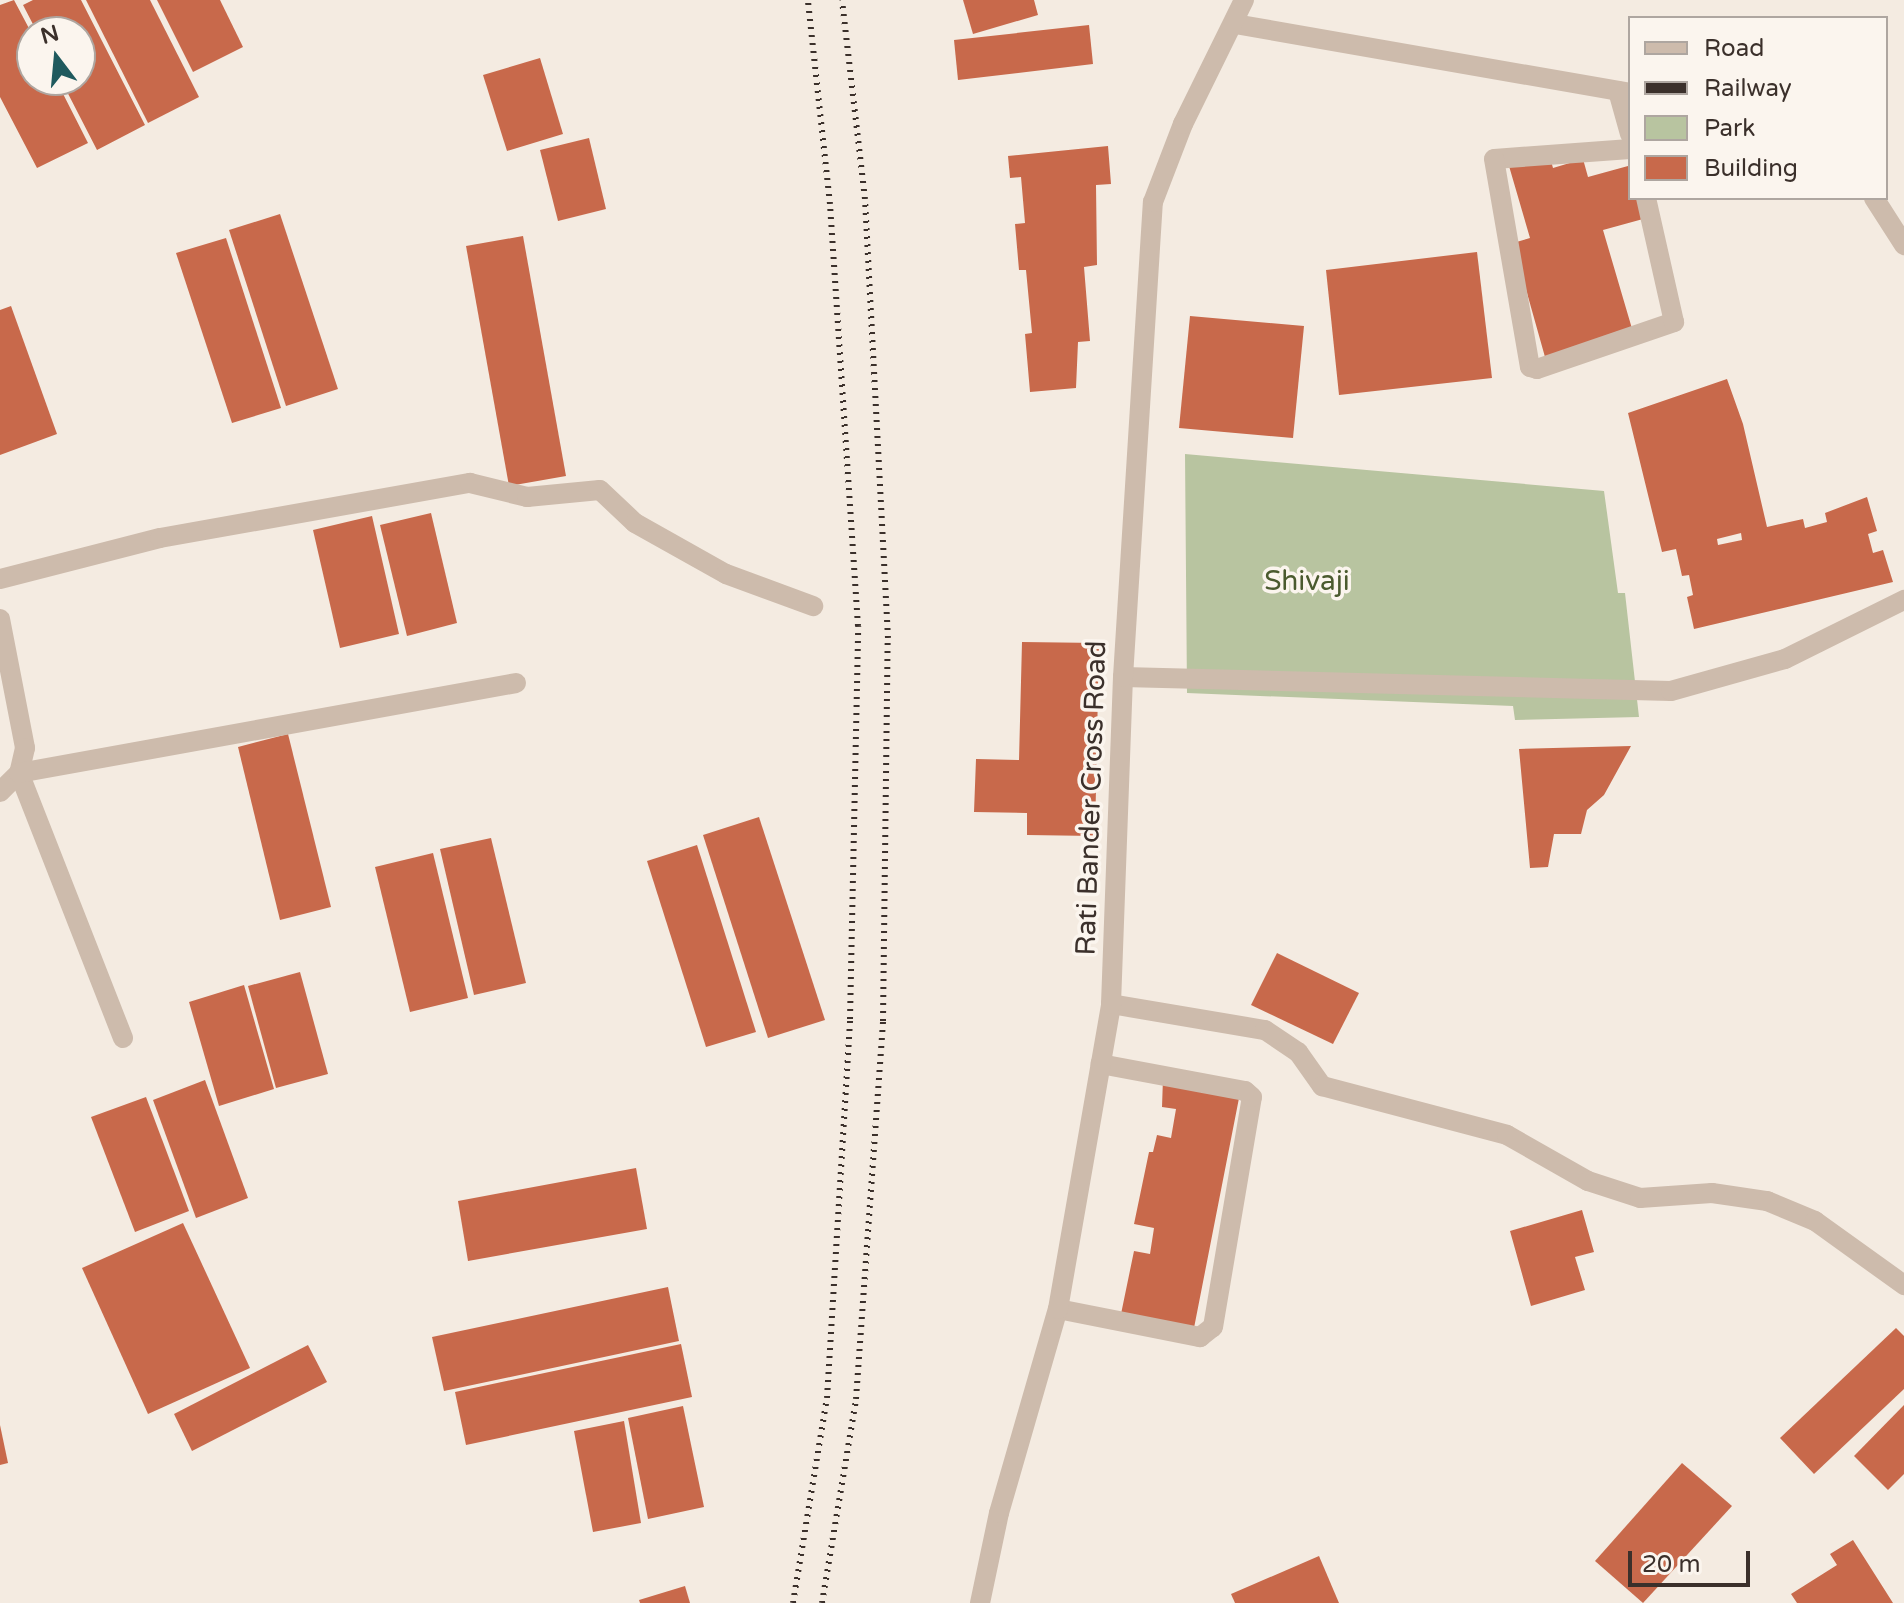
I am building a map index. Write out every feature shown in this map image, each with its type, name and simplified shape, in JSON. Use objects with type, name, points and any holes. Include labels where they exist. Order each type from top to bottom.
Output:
[{"type":"street","name":"Rati Bander Cross Road","points":[[980,1603],[999,1513],[1058,1309],[1111,1004],[1123,677],[1153,202],[1183,124],[1235,24],[1244,0]]},
{"type":"street","points":[[1235,24],[1624,92],[1628,120]]},
{"type":"street","points":[[1628,149],[1494,159],[1530,367],[1552,365],[1674,322],[1646,200]]},
{"type":"street","points":[[1875,200],[1904,245]]},
{"type":"street","points":[[0,579],[160,538],[415,489],[470,483],[527,497],[600,490],[635,523],[726,574],[813,606]]},
{"type":"street","points":[[1123,677],[1671,691],[1785,659],[1904,600]]},
{"type":"street","points":[[0,619],[25,748],[19,773],[0,792]]},
{"type":"street","points":[[19,773],[516,683]]},
{"type":"street","points":[[19,773],[123,1038]]},
{"type":"street","points":[[1111,1004],[1265,1030],[1298,1052],[1322,1086],[1507,1135],[1588,1181],[1640,1198],[1712,1193],[1767,1201],[1815,1221],[1904,1285]]},
{"type":"street","points":[[1058,1309],[1200,1337],[1213,1327],[1219,1297],[1252,1097],[1245,1091],[1101,1064]]},
{"type":"green space","name":"Shivaji","points":[[1185,454],[1604,491],[1618,593],[1625,593],[1639,717],[1515,720],[1513,706],[1187,693]]},
{"type":"building","points":[[14,0],[22,16],[16,16],[16,96],[64,96],[88,143],[37,168],[0,97],[0,5]]},
{"type":"building","points":[[33,0],[81,0],[89,16],[29,16],[23,5]]},
{"type":"building","points":[[86,0],[150,0],[199,97],[148,123]]},
{"type":"building","points":[[157,0],[220,0],[243,47],[193,72]]},
{"type":"building","points":[[963,0],[1034,0],[1038,15],[973,34]]},
{"type":"building","points":[[1089,25],[1093,64],[958,80],[954,40]]},
{"type":"building","points":[[96,29],[145,125],[97,150],[69,96],[96,96]]},
{"type":"building","points":[[540,58],[563,134],[507,151],[483,75]]},
{"type":"building","points":[[589,138],[606,209],[558,221],[540,150]]},
{"type":"building","points":[[1108,146],[1111,184],[1096,185],[1097,265],[1084,267],[1090,341],[1078,342],[1076,388],[1030,392],[1025,334],[1032,333],[1026,270],[1019,270],[1015,224],[1025,223],[1021,177],[1010,178],[1008,156]]},
{"type":"building","points":[[1549,154],[1553,168],[1583,159],[1588,177],[1628,166],[1628,200],[1638,200],[1643,219],[1603,230],[1633,332],[1545,357],[1513,243],[1530,238],[1509,166]]},
{"type":"building","points":[[280,214],[338,389],[286,406],[229,230]]},
{"type":"building","points":[[523,236],[566,476],[509,486],[466,246]]},
{"type":"building","points":[[226,238],[281,408],[232,423],[176,253]]},
{"type":"building","points":[[1477,252],[1492,378],[1339,395],[1326,270]]},
{"type":"building","points":[[11,306],[57,434],[0,455],[0,310]]},
{"type":"building","points":[[1190,316],[1304,326],[1293,438],[1179,428]]},
{"type":"building","points":[[1727,379],[1743,424],[1767,527],[1803,519],[1805,528],[1827,522],[1825,513],[1867,497],[1877,531],[1868,534],[1873,553],[1883,550],[1893,582],[1694,629],[1687,597],[1693,595],[1689,575],[1682,576],[1676,549],[1662,552],[1628,413]],"holes":[[[1741,533],[1742,540],[1718,545],[1717,539]]]},
{"type":"building","points":[[431,513],[457,623],[407,636],[380,525]]},
{"type":"building","points":[[372,516],[399,634],[340,648],[313,530]]},
{"type":"building","points":[[1022,642],[1099,643],[1095,836],[1027,835],[1027,813],[974,812],[976,759],[1019,760]]},
{"type":"building","points":[[288,734],[331,907],[280,920],[238,747]]},
{"type":"building","points":[[1631,746],[1604,795],[1587,810],[1581,834],[1554,834],[1548,867],[1530,868],[1519,749]]},
{"type":"building","points":[[759,817],[825,1020],[768,1038],[703,835]]},
{"type":"building","points":[[491,838],[526,983],[474,995],[440,849]]},
{"type":"building","points":[[697,845],[756,1032],[706,1047],[647,861]]},
{"type":"building","points":[[433,853],[468,998],[410,1012],[375,867]]},
{"type":"building","points":[[1277,953],[1359,993],[1333,1044],[1251,1005]]},
{"type":"building","points":[[300,972],[328,1074],[276,1088],[248,986]]},
{"type":"building","points":[[244,985],[274,1089],[219,1106],[189,1002]]},
{"type":"building","points":[[1163,1078],[1240,1093],[1194,1328],[1121,1314],[1134,1251],[1150,1254],[1154,1228],[1134,1224],[1149,1152],[1153,1152],[1157,1135],[1171,1138],[1176,1109],[1162,1107]]},
{"type":"building","points":[[205,1080],[248,1198],[196,1218],[153,1100]]},
{"type":"building","points":[[146,1097],[189,1211],[135,1232],[91,1117]]},
{"type":"building","points":[[636,1168],[647,1229],[468,1261],[458,1201]]},
{"type":"building","points":[[1582,1210],[1594,1252],[1575,1257],[1585,1290],[1531,1306],[1510,1231]]},
{"type":"building","points":[[183,1223],[250,1368],[148,1414],[82,1268]]},
{"type":"building","points":[[668,1287],[679,1341],[444,1391],[432,1337]]},
{"type":"building","points":[[1896,1328],[1904,1336],[1904,1389],[1814,1474],[1780,1438]]},
{"type":"building","points":[[681,1344],[692,1397],[466,1445],[455,1392]]},
{"type":"building","points":[[308,1345],[327,1382],[192,1451],[174,1414]]},
{"type":"building","points":[[1904,1405],[1904,1474],[1888,1490],[1854,1456]]},
{"type":"building","points":[[683,1406],[704,1507],[648,1519],[628,1418]]},
{"type":"building","points":[[624,1421],[641,1523],[593,1532],[574,1431]]},
{"type":"building","points":[[0,1425],[8,1463],[0,1465]]},
{"type":"building","points":[[1682,1463],[1732,1506],[1643,1603],[1595,1561]]},
{"type":"building","points":[[1853,1540],[1893,1603],[1797,1603],[1791,1594],[1837,1565],[1830,1554]]},
{"type":"building","points":[[1319,1556],[1339,1603],[1235,1603],[1231,1594]]},
{"type":"building","points":[[685,1586],[690,1603],[640,1603],[639,1600]]},
{"type":"railway","points":[[793,1603],[827,1398],[850,1019],[858,626],[830,204],[808,0]]},
{"type":"railway","points":[[822,1603],[856,1399],[883,1021],[888,638],[865,199],[842,0]]}]
